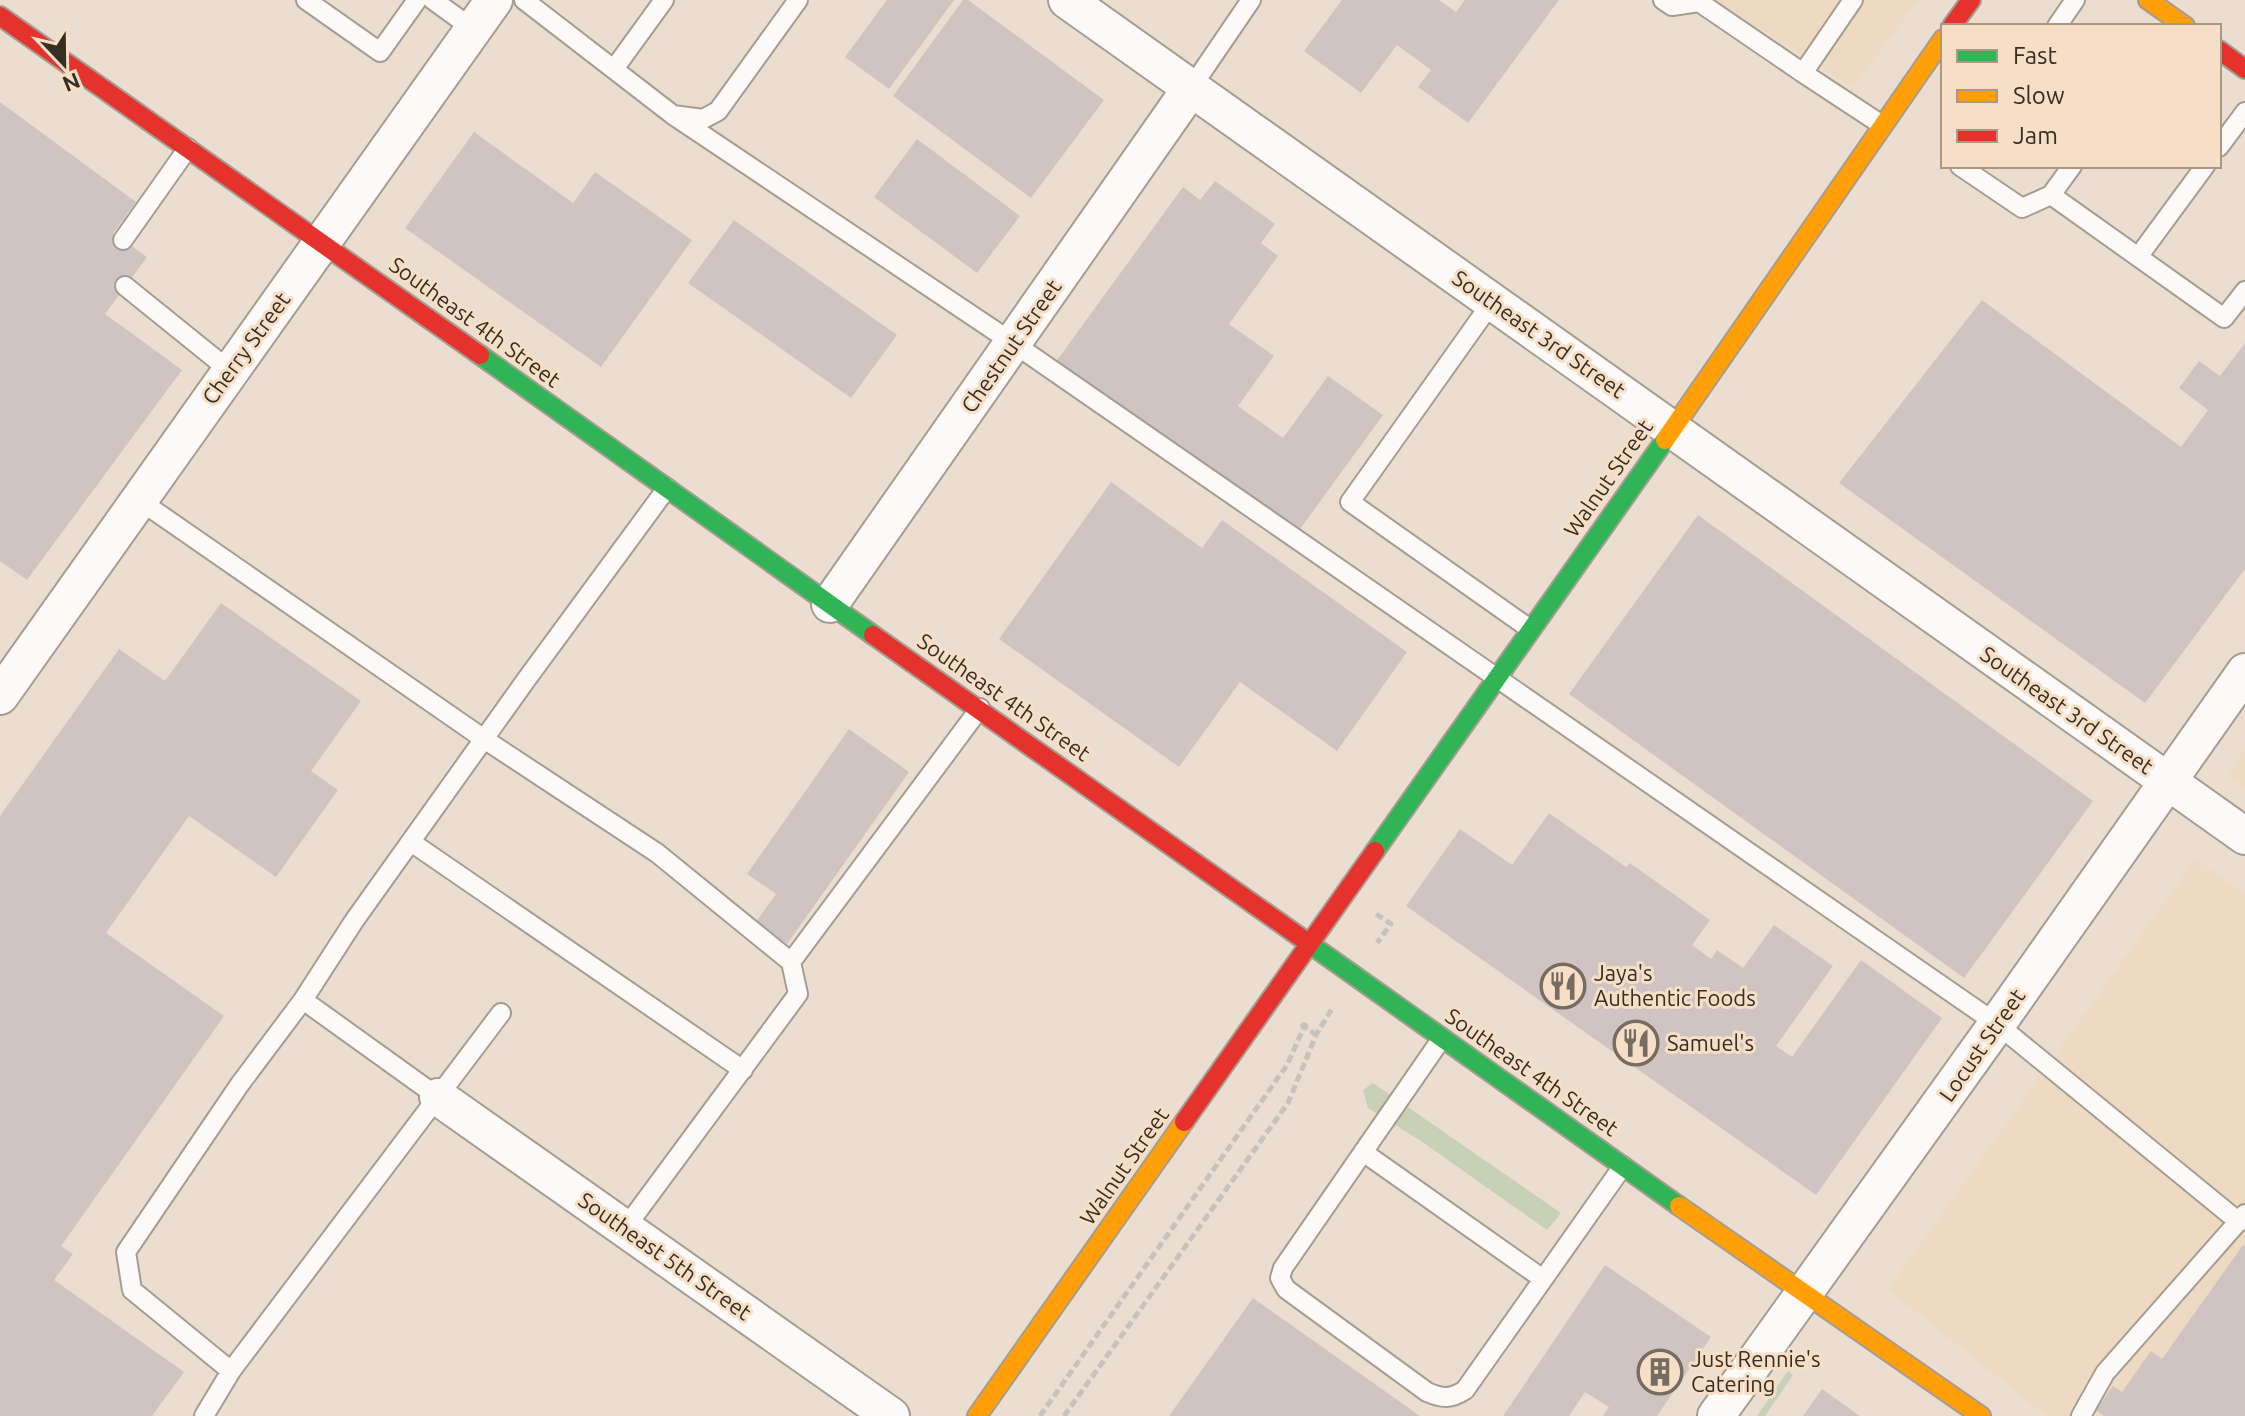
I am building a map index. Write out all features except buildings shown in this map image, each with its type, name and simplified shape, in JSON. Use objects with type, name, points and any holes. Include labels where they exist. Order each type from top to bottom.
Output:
[{"type":"street","name":"Southeast 3rd Street","points":[[1067,0],[2245,836]]},
{"type":"street","points":[[1953,24],[1971,0]]},
{"type":"street","points":[[2148,0],[2177,24]]},
{"type":"street","name":"Cherry Street","points":[[0,696],[483,14]]},
{"type":"street","name":"Southeast 4th Street","points":[[0,16],[1802,1293],[1981,1416]]},
{"type":"street","name":"Walnut Street","points":[[977,1416],[1941,42]]},
{"type":"street","points":[[2221,51],[2245,69]]},
{"type":"street","name":"Chestnut Street","points":[[830,604],[1191,88]]},
{"type":"street","name":"Locust Street","points":[[1716,1416],[2245,672]]},
{"type":"street","name":"Southeast 5th Street","points":[[438,1097],[891,1416]]},
{"type":"lane","points":[[306,0],[380,52],[417,0]]},
{"type":"lane","points":[[433,0],[483,14]]},
{"type":"lane","points":[[524,0],[673,115],[1013,343],[1997,1024],[2242,1218],[2105,1373],[2081,1416]]},
{"type":"lane","points":[[614,69],[664,0]]},
{"type":"lane","points":[[673,115],[703,119],[718,111],[798,0]]},
{"type":"lane","points":[[1191,88],[1251,0]]},
{"type":"lane","points":[[1663,0],[1672,6],[1699,2],[1882,125]]},
{"type":"lane","points":[[1803,73],[1853,0]]},
{"type":"lane","points":[[2058,24],[2075,0]]},
{"type":"lane","points":[[2221,144],[2245,112]]},
{"type":"lane","points":[[123,240],[188,148]]},
{"type":"lane","points":[[1963,168],[2022,208],[2051,195],[2071,168]]},
{"type":"lane","points":[[2138,257],[2204,168]]},
{"type":"lane","points":[[2051,195],[2224,318],[2245,291]]},
{"type":"lane","points":[[125,286],[229,370]]},
{"type":"lane","points":[[1492,302],[1350,502],[1530,629]]},
{"type":"lane","points":[[231,1371],[132,1290],[126,1252],[411,842],[667,488]]},
{"type":"lane","points":[[139,500],[484,739],[657,853],[791,962],[798,994],[626,1227]]},
{"type":"lane","points":[[791,962],[980,708]]},
{"type":"lane","points":[[411,842],[743,1070]]},
{"type":"lane","points":[[303,1000],[438,1097]]},
{"type":"lane","points":[[204,1416],[231,1371],[501,1013]]},
{"type":"lane","points":[[1442,1038],[1283,1268],[1280,1278],[1286,1289],[1427,1392],[1441,1398],[1453,1398],[1465,1390],[1623,1166]]},
{"type":"lane","points":[[1363,1152],[1543,1279]]},
{"type":"path","points":[[1040,1416],[1287,1065],[1308,1019]]},
{"type":"path","points":[[1064,1416],[1288,1103],[1316,1035]]},
{"type":"shaded area","points":[[1715,0],[1918,0],[1854,88]]},
{"type":"shaded area","points":[[2245,750],[2245,789],[2227,776]]},
{"type":"shaded area","points":[[2195,859],[2245,893],[2245,1416],[2046,1416],[1888,1289]]},
{"type":"green space","points":[[1373,1083],[1561,1213],[1547,1230],[1421,1141],[1368,1108],[1363,1090]]},
{"type":"green space","points":[[1788,1371],[1793,1375],[1765,1416],[1757,1416]]},
{"type":"traffic: fast","points":[[480,355],[873,635]]},
{"type":"traffic: fast","points":[[1375,851],[1665,440]]},
{"type":"traffic: fast","points":[[1307,942],[1679,1206]]},
{"type":"traffic: slow","points":[[2148,0],[2182,24]]},
{"type":"traffic: slow","points":[[1665,440],[1941,42]]},
{"type":"traffic: slow","points":[[977,1416],[1184,1122]]},
{"type":"traffic: slow","points":[[1679,1206],[1981,1416]]},
{"type":"traffic: jam","points":[[1953,24],[1971,0]]},
{"type":"traffic: jam","points":[[0,16],[480,355]]},
{"type":"traffic: jam","points":[[2221,51],[2245,69]]},
{"type":"traffic: jam","points":[[873,635],[1307,942]]},
{"type":"traffic: jam","points":[[1184,1122],[1375,851]]},
{"type":"place","name":"Jaya's Authentic Foods","points":[[1563,986]]},
{"type":"place","name":"Samuel's","points":[[1636,1043]]},
{"type":"place","name":"Just Rennie's Catering","points":[[1660,1372]]}]
